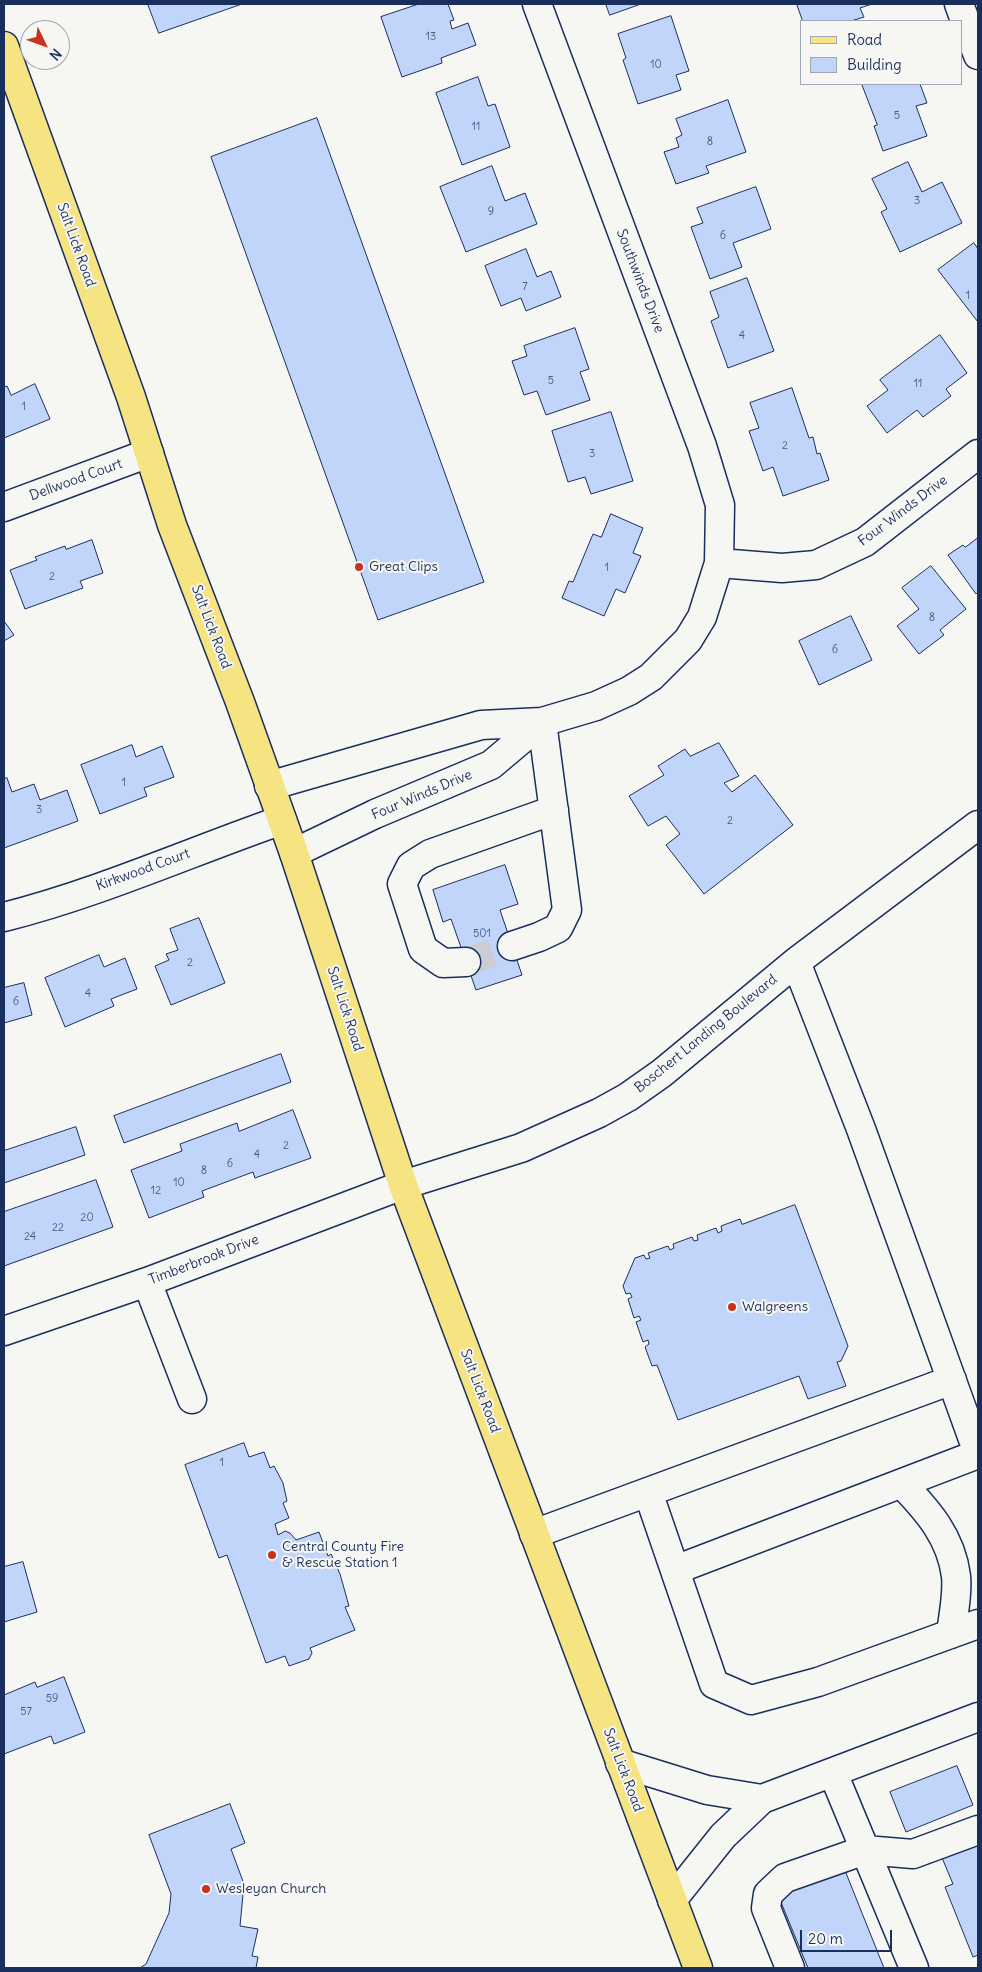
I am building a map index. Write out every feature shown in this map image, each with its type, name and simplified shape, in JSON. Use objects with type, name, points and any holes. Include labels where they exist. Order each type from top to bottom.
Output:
[{"type":"main road","name":"Salt Lick Road","points":[[4,46],[131,397],[172,525],[240,702],[294,853],[403,1185],[698,1968]]},
{"type":"street","name":"Southwinds Drive","points":[[537,4],[702,446],[720,505],[720,563]]},
{"type":"street","points":[[959,4],[978,55]]},
{"type":"street","name":"Dellwood Court","points":[[4,507],[149,453]]},
{"type":"street","name":"Four Winds Drive","points":[[269,786],[481,725],[542,722],[596,706],[651,677],[688,640],[702,617],[720,563],[782,568],[816,565],[865,542],[978,454]]},
{"type":"street","name":"Four Winds Drive","points":[[294,853],[375,814],[491,765],[542,722]]},
{"type":"street","points":[[512,946],[558,928],[567,910],[542,722]]},
{"type":"street","points":[[466,962],[443,963],[422,949],[402,884],[411,866],[430,854],[554,810]]},
{"type":"street","name":"Kirkwood Court","points":[[4,917],[89,891],[282,820]]},
{"type":"street","name":"Boschert Landing Boulevard","points":[[403,1185],[521,1148],[599,1113],[628,1097],[662,1073],[796,962],[978,826]]},
{"type":"street","points":[[674,1570],[902,1484],[978,1453],[864,1139],[796,962]]},
{"type":"street","name":"Timberbrook Drive","points":[[4,1331],[147,1282],[403,1185]]},
{"type":"street","points":[[147,1282],[192,1399]]},
{"type":"street","points":[[534,1534],[952,1380]]},
{"type":"street","points":[[902,1484],[929,1511],[948,1544],[956,1577],[955,1606],[951,1634]]},
{"type":"street","points":[[648,1492],[714,1684],[751,1700],[818,1682],[978,1624]]},
{"type":"street","points":[[672,1900],[723,1836],[762,1798],[978,1718]]},
{"type":"street","points":[[620,1763],[707,1790],[762,1798]]},
{"type":"street","points":[[833,1773],[914,1968]]},
{"type":"street","points":[[790,1968],[766,1908],[768,1894],[785,1878],[865,1850],[912,1854],[978,1830]]},
{"type":"building","points":[[148,4],[242,4],[159,33]]},
{"type":"building","points":[[419,4],[448,4],[454,20],[450,21],[452,29],[468,23],[476,45],[441,58],[442,63],[402,77],[381,17]]},
{"type":"building","points":[[606,4],[641,4],[610,15]]},
{"type":"building","points":[[797,4],[872,4],[860,8],[864,17],[854,20],[803,20]]},
{"type":"building","points":[[671,16],[689,71],[676,75],[681,90],[638,104],[623,60],[626,58],[618,34]]},
{"type":"building","points":[[478,77],[488,106],[495,104],[510,147],[462,165],[436,93]]},
{"type":"building","points":[[862,85],[920,85],[927,103],[916,106],[927,136],[883,151],[874,126],[877,125]]},
{"type":"building","points":[[728,100],[746,152],[706,166],[709,173],[676,184],[664,152],[679,147],[676,138],[682,135],[676,119]]},
{"type":"building","points":[[317,118],[484,582],[378,620],[211,157]]},
{"type":"building","points":[[908,162],[922,192],[942,182],[962,223],[900,252],[881,212],[887,209],[872,179]]},
{"type":"building","points":[[492,166],[505,201],[525,193],[537,224],[466,252],[440,187]]},
{"type":"building","points":[[756,187],[771,229],[733,243],[742,267],[710,279],[691,227],[703,223],[697,208]]},
{"type":"building","points":[[974,243],[978,249],[978,322],[938,270]]},
{"type":"building","points":[[526,249],[537,277],[551,271],[561,297],[526,311],[521,298],[501,306],[485,266]]},
{"type":"building","points":[[747,278],[774,351],[728,368],[711,321],[719,317],[710,292]]},
{"type":"building","points":[[575,328],[589,369],[580,372],[590,400],[546,415],[537,391],[524,395],[512,361],[527,356],[524,346]]},
{"type":"building","points":[[940,335],[967,373],[946,389],[951,396],[923,417],[917,410],[887,433],[867,406],[888,390],[880,380]]},
{"type":"building","points":[[35,384],[50,419],[4,438],[4,387],[7,386],[11,395]]},
{"type":"building","points":[[792,388],[809,438],[813,437],[817,454],[820,453],[829,480],[783,496],[773,467],[763,471],[749,431],[759,428],[750,403]]},
{"type":"building","points":[[611,412],[633,481],[591,494],[585,477],[568,482],[552,431]]},
{"type":"building","points":[[611,514],[643,528],[633,553],[641,556],[625,593],[616,589],[604,616],[562,598],[569,581],[573,582],[593,534],[601,537]]},
{"type":"building","points":[[978,538],[978,592],[976,594],[948,555]]},
{"type":"building","points":[[92,540],[103,573],[80,581],[83,588],[25,609],[10,570],[37,560],[35,557],[65,546],[66,549]]},
{"type":"building","points":[[931,566],[966,609],[940,630],[944,635],[919,654],[897,626],[919,609],[902,588]]},
{"type":"building","points":[[851,616],[872,660],[819,685],[799,641]]},
{"type":"building","points":[[4,621],[14,635],[4,641]]},
{"type":"building","points":[[719,743],[739,776],[724,783],[732,792],[755,775],[793,825],[704,894],[666,845],[680,834],[666,816],[648,826],[629,796],[664,775],[658,766],[685,749],[690,756]]},
{"type":"building","points":[[132,745],[136,757],[162,746],[174,777],[144,788],[147,796],[100,814],[81,765]]},
{"type":"building","points":[[7,778],[12,792],[34,784],[40,800],[67,790],[78,821],[4,848],[4,779]]},
{"type":"building","points":[[505,865],[518,904],[500,910],[522,975],[476,990],[451,919],[443,922],[433,890]]},
{"type":"building","points":[[199,918],[225,983],[171,1005],[155,966],[169,960],[166,954],[178,950],[170,929]]},
{"type":"building","points":[[99,955],[104,967],[125,958],[137,989],[111,999],[114,1006],[65,1027],[45,978]]},
{"type":"building","points":[[24,983],[32,1015],[4,1023],[4,988]]},
{"type":"building","points":[[281,1054],[291,1082],[124,1143],[114,1116]]},
{"type":"building","points":[[293,1110],[311,1158],[255,1178],[253,1172],[202,1191],[204,1197],[149,1218],[131,1170],[182,1151],[180,1144],[237,1123],[239,1131]]},
{"type":"building","points":[[76,1127],[85,1155],[4,1183],[4,1151]]},
{"type":"building","points":[[96,1180],[113,1227],[4,1266],[4,1212]]},
{"type":"building","name":"Walgreens","points":[[795,1205],[848,1346],[841,1361],[837,1362],[846,1386],[808,1399],[799,1376],[678,1420],[657,1365],[652,1366],[645,1347],[649,1344],[648,1340],[643,1342],[636,1322],[641,1320],[639,1316],[634,1318],[628,1299],[632,1297],[630,1293],[626,1294],[623,1286],[635,1258],[644,1255],[646,1259],[650,1258],[648,1253],[668,1246],[670,1250],[674,1248],[673,1244],[692,1237],[694,1241],[698,1240],[697,1235],[716,1228],[718,1233],[722,1231],[721,1226],[740,1219],[742,1224]]},
{"type":"building","name":"Central County Fire & Rescue Station 1","points":[[244,1443],[249,1457],[264,1452],[270,1468],[274,1466],[283,1483],[287,1501],[283,1503],[289,1518],[275,1524],[278,1535],[285,1531],[290,1533],[296,1540],[319,1532],[328,1556],[331,1554],[340,1574],[349,1606],[345,1607],[355,1630],[310,1648],[312,1653],[309,1659],[289,1666],[285,1656],[266,1663],[227,1555],[219,1558],[185,1465]]},
{"type":"building","points":[[23,1562],[37,1612],[4,1622],[4,1567]]},
{"type":"building","points":[[64,1677],[85,1732],[54,1744],[51,1736],[4,1754],[4,1695],[35,1682],[37,1687]]},
{"type":"building","points":[[957,1766],[973,1805],[906,1832],[890,1792]]},
{"type":"building","name":"Wesleyan Church","points":[[230,1804],[245,1843],[231,1849],[244,1884],[240,1926],[258,1929],[252,1956],[258,1957],[256,1968],[140,1968],[146,1964],[169,1913],[171,1894],[149,1835]]},
{"type":"building","points":[[978,1837],[978,1955],[973,1957],[945,1887],[953,1884],[940,1853]]},
{"type":"building","points":[[844,1868],[884,1968],[808,1968],[778,1895]]},
{"type":"tunnel","points":[[466,962],[512,946]]},
{"type":"place","name":"Great Clips","points":[[359,567]]},
{"type":"place","name":"Walgreens","points":[[732,1307]]},
{"type":"place","name":"Central County Fire & Rescue Station 1","points":[[272,1555]]},
{"type":"place","name":"Wesleyan Church","points":[[206,1889]]}]
